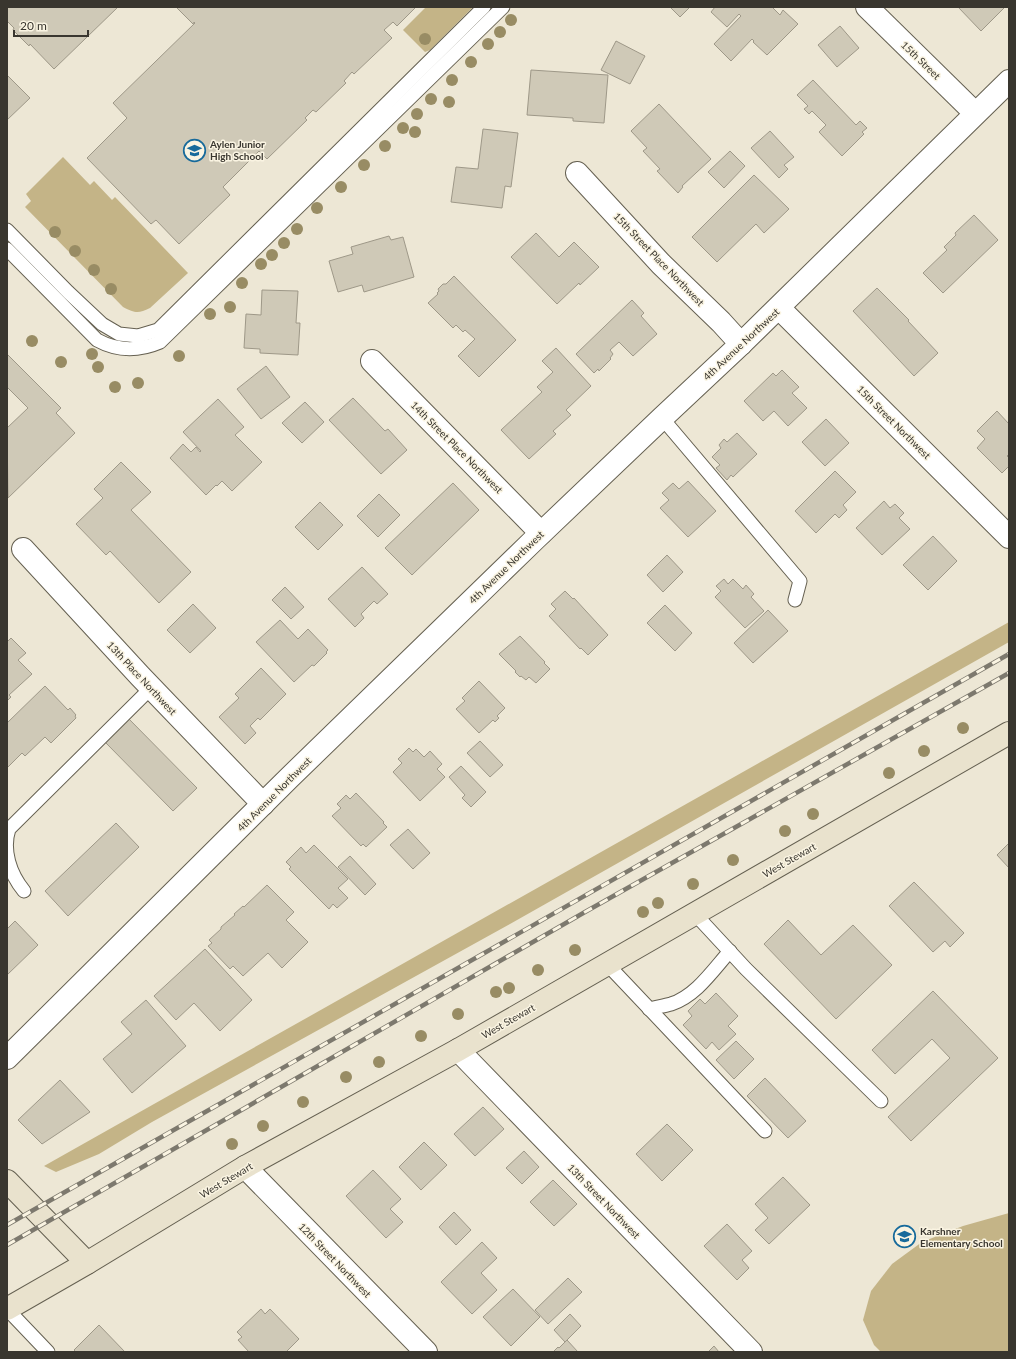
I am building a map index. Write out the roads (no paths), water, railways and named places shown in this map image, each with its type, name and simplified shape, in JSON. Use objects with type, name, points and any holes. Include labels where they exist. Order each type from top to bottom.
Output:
[{"type":"street","name":"15th Street","points":[[867,7],[975,113]]},
{"type":"street","name":"4th Avenue Northwest","points":[[7,1058],[263,804],[541,532],[742,344],[1009,81]]},
{"type":"street","name":"15th Street Place Northwest","points":[[577,173],[661,264],[742,344]]},
{"type":"street","name":"15th Street Northwest","points":[[779,308],[1009,537]]},
{"type":"street","name":"14th Street Place Northwest","points":[[372,362],[541,532]]},
{"type":"street","name":"13th Place Northwest","points":[[23,548],[151,688],[263,804]]},
{"type":"street","name":"West Stewart","points":[[7,1309],[87,1263],[245,1168],[458,1050],[1009,733]]},
{"type":"street","name":"13th Street Northwest","points":[[458,1050],[750,1352]]},
{"type":"street","name":"12th Street Northwest","points":[[245,1168],[426,1352]]},
{"type":"street","points":[[7,1181],[87,1263]]},
{"type":"lane","points":[[7,230],[102,324],[119,334],[138,336],[158,330],[484,7]]},
{"type":"lane","points":[[7,249],[97,340],[112,346],[127,349],[140,349],[160,342],[503,7]]},
{"type":"lane","points":[[662,418],[800,581],[795,600]]},
{"type":"lane","points":[[24,891],[13,876],[8,861],[7,838],[9,829],[151,688]]},
{"type":"lane","points":[[695,914],[746,969],[881,1101]]},
{"type":"lane","points":[[650,1009],[671,1004],[700,986],[730,951]]},
{"type":"lane","points":[[607,964],[765,1131]]},
{"type":"lane","points":[[7,1309],[48,1352]]},
{"type":"railway","points":[[7,1225],[1009,654]]},
{"type":"railway","points":[[7,1245],[585,912],[1009,673]]},
{"type":"place","name":"Aylen Junior High School","points":[[195,150]]},
{"type":"place","name":"Karshner Elementary School","points":[[905,1237]]}]
